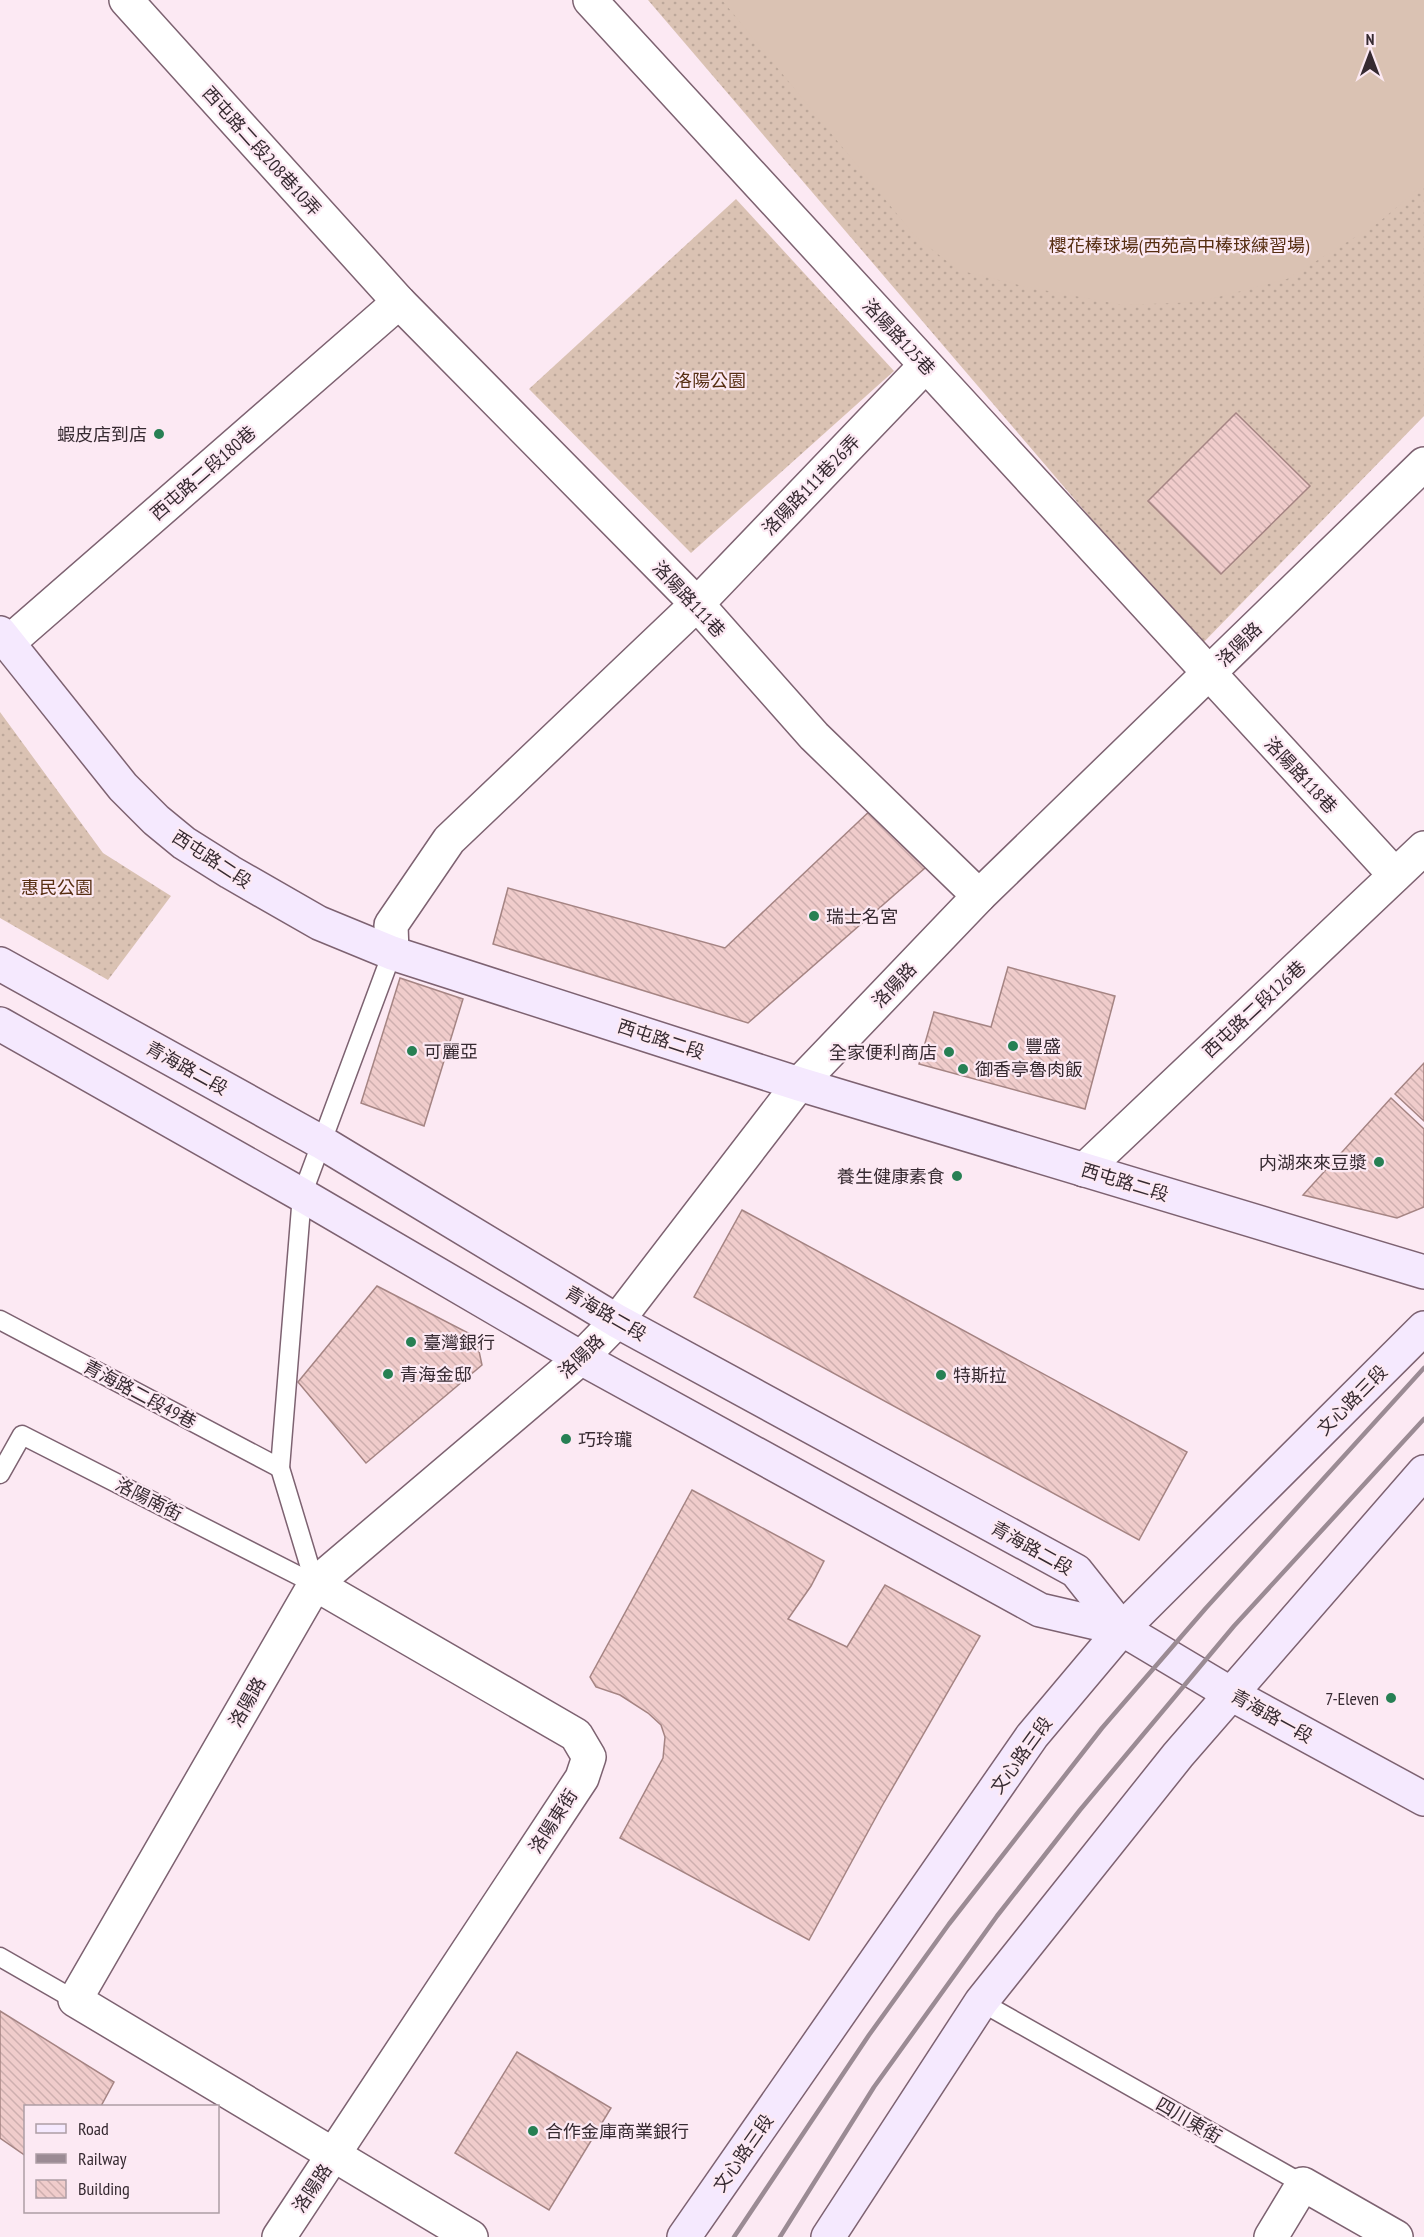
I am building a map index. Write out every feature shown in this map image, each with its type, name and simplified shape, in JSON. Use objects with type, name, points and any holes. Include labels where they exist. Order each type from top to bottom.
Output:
[{"type":"main road","name":"西屯路二段","points":[[4,638],[123,787],[156,820],[184,843],[311,919],[392,953],[799,1084],[1424,1272]]},
{"type":"main road","name":"青海路二段","points":[[0,964],[321,1142],[617,1321],[1076,1571],[1122,1629]]},
{"type":"main road","points":[[0,1024],[302,1195],[581,1358],[1040,1610],[1122,1629]]},
{"type":"main road","name":"文心路三段","points":[[684,2237],[1032,1736],[1122,1629],[1424,1328]]},
{"type":"main road","points":[[828,2237],[981,2002],[1178,1755],[1424,1472]]},
{"type":"main road","name":"青海路一段","points":[[1122,1629],[1231,1694],[1424,1799]]},
{"type":"street","name":"西屯路二段208巷10弄","points":[[126,0],[399,302]]},
{"type":"street","name":"洛陽路125巷","points":[[590,0],[1208,674]]},
{"type":"street","name":"洛陽路111巷","points":[[399,302],[697,604],[814,736],[980,896]]},
{"type":"street","name":"西屯路二段180巷","points":[[4,638],[399,302]]},
{"type":"street","name":"洛陽路111巷26弄","points":[[392,953],[391,925],[449,840],[697,604],[925,366]]},
{"type":"street","name":"洛陽路","points":[[279,2237],[333,2156],[75,2000],[315,1584],[581,1358],[617,1321],[799,1084],[980,896],[1424,464]]},
{"type":"street","name":"洛陽路118巷","points":[[1208,674],[1395,875]]},
{"type":"street","name":"西屯路二段126巷","points":[[1084,1170],[1424,848]]},
{"type":"street","name":"洛陽東街","points":[[315,1584],[576,1735],[589,1757],[582,1778],[333,2156]]},
{"type":"street","points":[[333,2156],[471,2237]]},
{"type":"street","points":[[1271,2237],[1303,2184]]},
{"type":"street","name":"四川東街","points":[[1303,2184],[1396,2237]]},
{"type":"lane","points":[[315,1584],[280,1468],[302,1195],[392,953]]},
{"type":"lane","name":"青海路二段49巷","points":[[0,1320],[280,1468]]},
{"type":"lane","name":"洛陽南街","points":[[0,1474],[22,1435],[315,1584]]},
{"type":"lane","points":[[0,1957],[75,2000]]},
{"type":"lane","name":"四川東街","points":[[981,2002],[1303,2184]]},
{"type":"green space","name":"櫻花棒球場(西苑高中棒球練習場)","points":[[648,0],[1424,0],[1424,416],[1200,646]]},
{"type":"green space","points":[[722,0],[1424,0],[1424,184],[1378,223],[1287,279],[1199,302],[1123,305],[1027,287],[958,270],[915,236]]},
{"type":"green space","name":"洛陽公園","points":[[736,199],[894,371],[691,553],[529,389]]},
{"type":"green space","name":"惠民公園","points":[[0,712],[103,853],[171,896],[108,980],[0,918]]},
{"type":"building","points":[[1236,413],[1310,486],[1221,574],[1148,501]]},
{"type":"building","name":"瑞士名宮","points":[[874,807],[933,861],[748,1023],[493,944],[508,888],[725,948]]},
{"type":"building","name":"豐盛","points":[[1008,967],[1115,996],[1085,1109],[919,1064],[934,1012],[991,1027]]},
{"type":"building","name":"可麗亞","points":[[400,978],[463,999],[424,1126],[361,1103]]},
{"type":"building","points":[[1424,1063],[1424,1121],[1395,1094]]},
{"type":"building","name":"内湖來來豆漿","points":[[1391,1098],[1424,1129],[1424,1207],[1397,1218],[1303,1195]]},
{"type":"building","name":"特斯拉","points":[[742,1210],[1187,1452],[1139,1540],[694,1297]]},
{"type":"building","name":"青海金邸","points":[[377,1286],[476,1337],[482,1365],[366,1463],[298,1382]]},
{"type":"building","points":[[692,1490],[824,1561],[811,1586],[788,1619],[847,1647],[885,1585],[980,1636],[882,1806],[809,1940],[620,1838],[663,1758],[665,1737],[661,1725],[648,1713],[620,1695],[596,1687],[590,1677]]},
{"type":"building","points":[[0,2011],[114,2082],[102,2105],[24,2105],[24,2155],[0,2138]]},
{"type":"building","name":"合作金庫商業銀行","points":[[517,2052],[611,2108],[549,2210],[455,2153]]},
{"type":"railway","points":[[734,2237],[869,2035],[949,1924],[1102,1728],[1206,1608],[1424,1368]]},
{"type":"railway","points":[[780,2237],[874,2087],[997,1916],[1080,1810],[1234,1626],[1424,1419]]},
{"type":"place","name":"蝦皮店到店","points":[[159,434]]},
{"type":"place","name":"瑞士名宮","points":[[814,916]]},
{"type":"place","name":"豐盛","points":[[1013,1046]]},
{"type":"place","name":"可麗亞","points":[[412,1051]]},
{"type":"place","name":"全家便利商店","points":[[949,1052]]},
{"type":"place","name":"御香亭魯肉飯","points":[[963,1069]]},
{"type":"place","name":"内湖來來豆漿","points":[[1379,1162]]},
{"type":"place","name":"養生健康素食","points":[[957,1176]]},
{"type":"place","name":"臺灣銀行","points":[[411,1342]]},
{"type":"place","name":"青海金邸","points":[[388,1374]]},
{"type":"place","name":"特斯拉","points":[[941,1375]]},
{"type":"place","name":"巧玲瓏","points":[[566,1439]]},
{"type":"place","name":"7-Eleven","points":[[1391,1698]]},
{"type":"place","name":"合作金庫商業銀行","points":[[533,2131]]}]
